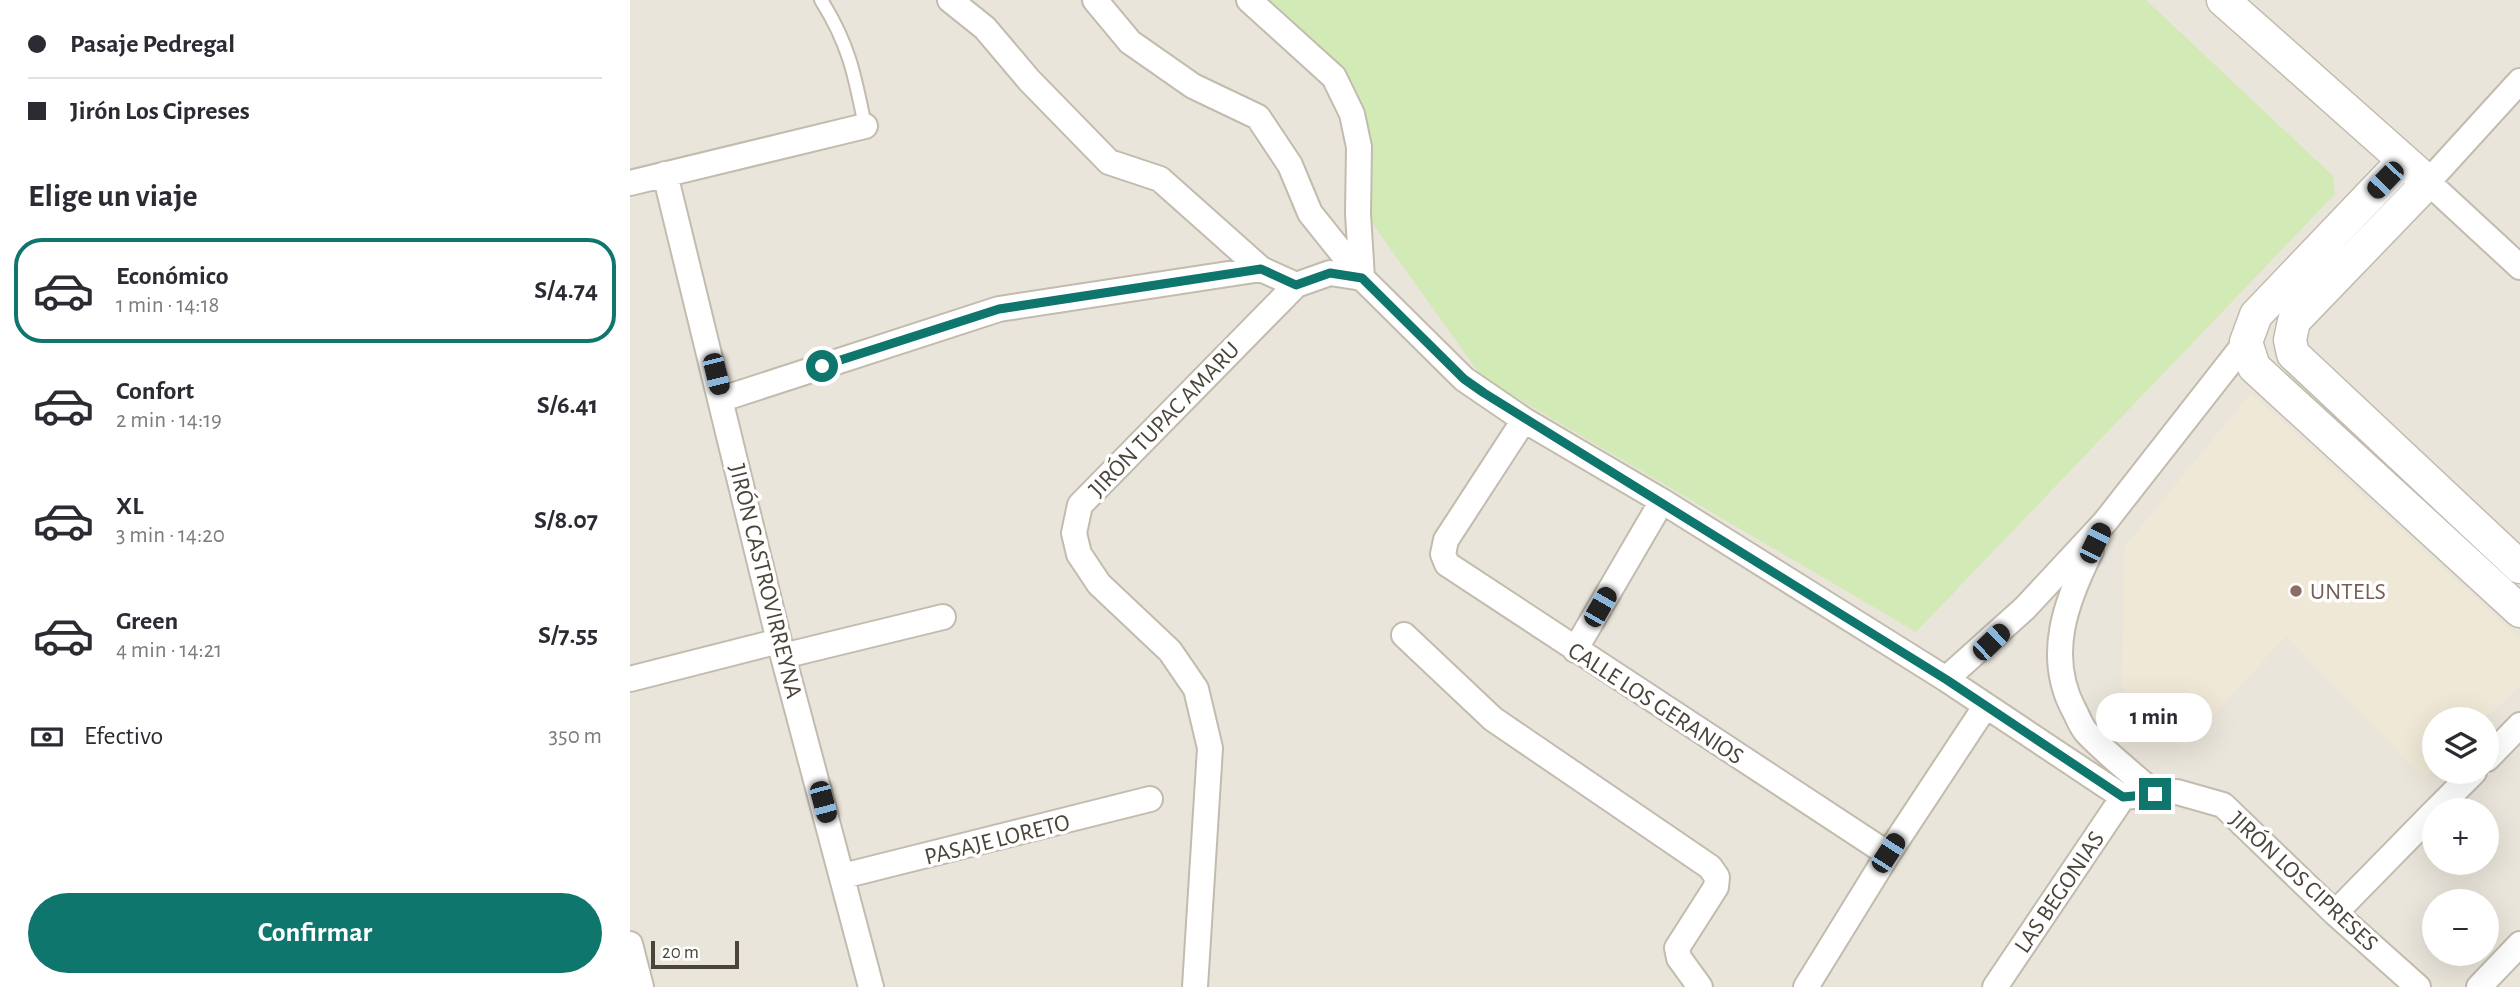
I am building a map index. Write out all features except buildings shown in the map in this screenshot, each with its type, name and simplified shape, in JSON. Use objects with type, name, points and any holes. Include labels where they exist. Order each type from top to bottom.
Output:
[{"type":"street","points":[[950,0],[985,28],[1029,80],[1109,162],[1160,178],[1261,269],[1296,285],[1330,273],[1362,278]]},
{"type":"street","points":[[1094,0],[1130,42],[1193,86],[1258,117],[1290,165],[1310,213],[1362,278],[1464,379],[1524,420],[1662,501],[1947,680],[2123,797]]},
{"type":"street","points":[[1249,0],[1334,77],[1352,114],[1359,147],[1358,214],[1362,278]]},
{"type":"street","points":[[2223,0],[2520,267]]},
{"type":"street","points":[[2520,81],[2428,182],[2294,321],[2290,340],[2294,354],[2520,567]]},
{"type":"street","points":[[630,183],[865,126]]},
{"type":"street","points":[[1947,680],[2025,608],[2105,522],[2246,342],[2256,315],[2403,161]]},
{"type":"street","name":"JIRÓN CASTROVIRREYNA","points":[[665,174],[722,398],[781,648],[871,987]]},
{"type":"street","points":[[722,398],[999,309],[1261,269]]},
{"type":"street","name":"JIRÓN TUPAC AMARU","points":[[1195,987],[1210,748],[1196,689],[1170,651],[1099,584],[1079,554],[1074,533],[1080,505],[1296,285]]},
{"type":"street","points":[[2246,342],[2254,367],[2520,611]]},
{"type":"street","name":"CALLE LOS GERANIOS","points":[[1524,420],[1446,540],[1443,554],[1447,564],[1574,650],[1888,853]]},
{"type":"street","points":[[1574,650],[1662,501]]},
{"type":"street","points":[[2105,522],[2074,585],[2063,619],[2058,655],[2066,695],[2085,731],[2155,794]]},
{"type":"street","points":[[630,678],[943,617]]},
{"type":"street","points":[[1405,635],[1493,719],[1710,867],[1717,877],[1716,887],[1677,948],[1679,958],[1700,987]]},
{"type":"street","points":[[1806,987],[1888,853],[1985,707]]},
{"type":"street","points":[[2499,748],[2519,729]]},
{"type":"street","points":[[2448,798],[2462,784]]},
{"type":"street","name":"JIRÓN LOS CIPRESES","points":[[2123,797],[2177,792],[2224,805],[2335,913],[2418,987]]},
{"type":"street","name":"LAS BEGONIAS","points":[[1995,987],[2123,797]]},
{"type":"street","name":"PASAJE LORETO","points":[[843,876],[1150,799]]},
{"type":"street","points":[[2335,913],[2422,824]]},
{"type":"street","points":[[630,944],[641,987]]},
{"type":"street","points":[[2479,987],[2520,944]]},
{"type":"lane","points":[[821,0],[842,33],[855,75],[865,126]]},
{"type":"shaded area","points":[[630,0],[2520,0],[2520,987],[630,987]]},
{"type":"shaded area","name":"UNTELS","points":[[2251,393],[2520,639],[2520,685],[2497,707],[2422,707],[2422,776],[2286,636],[2183,748],[2122,687],[2125,546]]},
{"type":"green space","points":[[1259,0],[2146,0],[2333,176],[2335,194],[1916,632],[1493,384],[1477,370],[1367,216],[1367,138]]},
{"type":"place","name":"UNTELS","points":[[2296,591]]},
{"type":"route","points":[[822,366],[999,309],[1261,269],[1296,285],[1330,273],[1362,278],[1464,379],[1524,420],[1662,501],[1947,680],[2123,797],[2155,794]]}]
